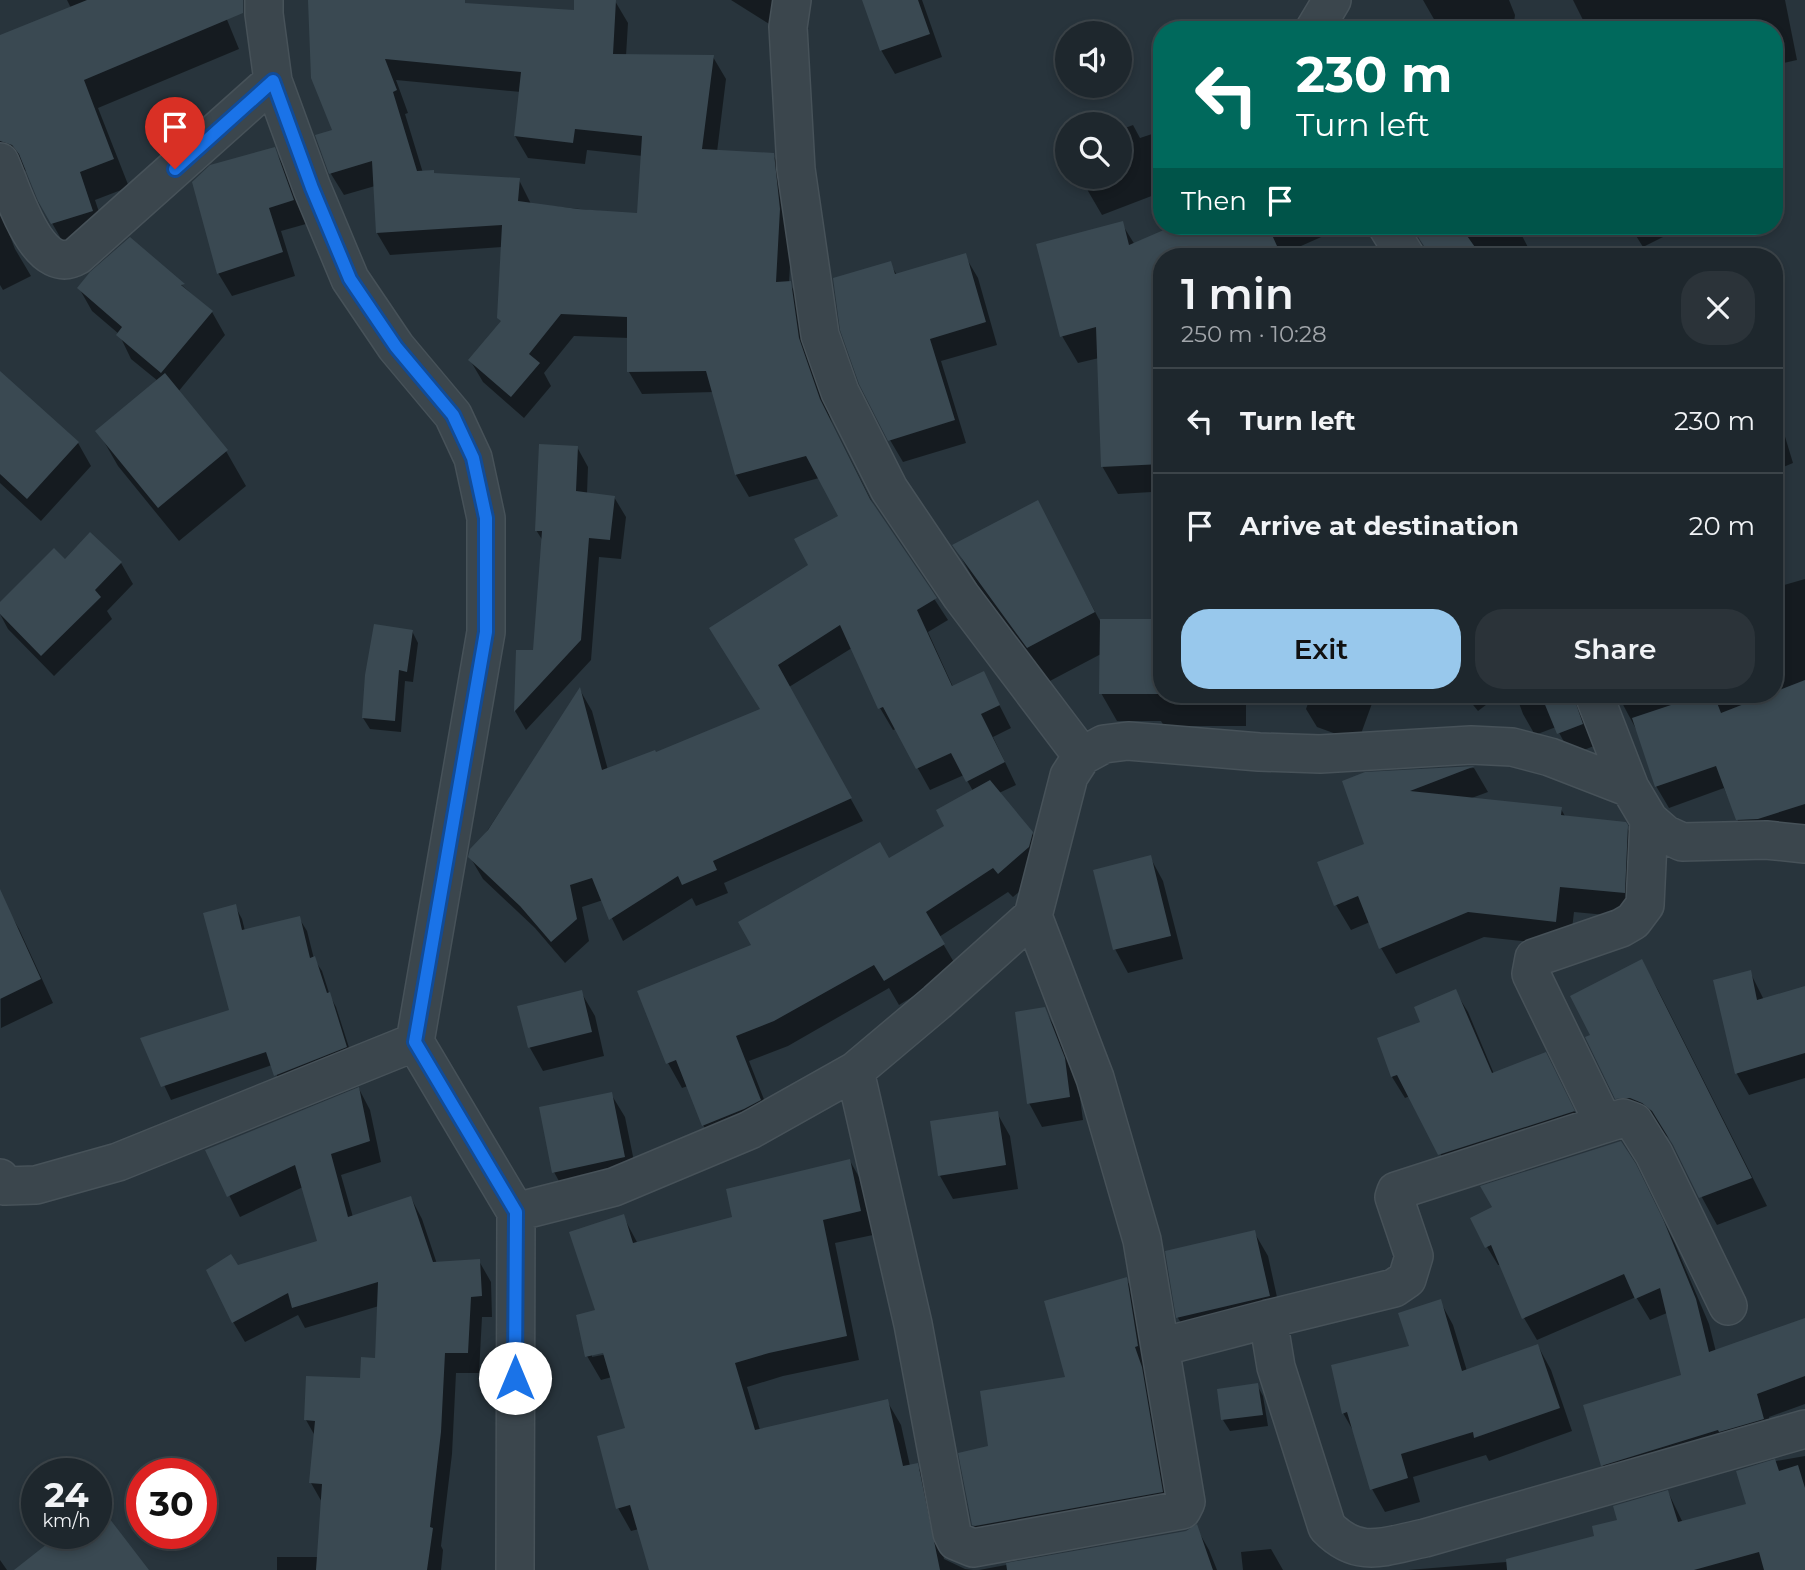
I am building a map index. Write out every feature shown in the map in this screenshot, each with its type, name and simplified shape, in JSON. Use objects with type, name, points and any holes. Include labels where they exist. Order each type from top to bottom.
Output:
[{"type":"street","points":[[264,0],[273,81],[312,188],[350,279],[396,347],[453,415],[473,458],[486,518],[486,632],[415,1042],[516,1212],[515,1570]]},
{"type":"street","points":[[792,0],[788,27],[796,169],[820,335],[840,392],[888,489],[961,596],[1082,756]]},
{"type":"street","points":[[1319,21],[1332,0]]},
{"type":"street","points":[[0,162],[30,231],[41,248],[58,261],[68,261],[77,256],[273,81]]},
{"type":"street","points":[[1597,703],[1630,788],[1649,820],[1665,834],[1682,842],[1766,841],[1805,844]]},
{"type":"street","points":[[516,1212],[626,1182],[750,1130],[855,1072],[1033,916],[1069,776],[1082,756],[1104,744],[1128,741],[1259,752],[1320,754],[1471,745],[1512,747],[1550,757],[1630,788]]},
{"type":"street","points":[[1604,1124],[1531,974],[1531,965],[1534,958],[1621,928],[1633,921],[1645,905],[1649,820]]},
{"type":"street","points":[[855,1072],[913,1324],[952,1533],[956,1541],[973,1548],[1182,1510],[1186,1502],[1142,1240],[1095,1078],[1033,916]]},
{"type":"street","points":[[2,1184],[36,1185],[118,1162],[415,1042]]},
{"type":"street","points":[[1161,1347],[1394,1288],[1407,1279],[1414,1256],[1394,1197],[1396,1191],[1623,1118],[1634,1122],[1654,1154],[1728,1306]]},
{"type":"street","points":[[1268,1319],[1280,1379],[1327,1527],[1338,1539],[1352,1546],[1367,1549],[1425,1538],[1805,1430]]},
{"type":"building","points":[[87,0],[243,0],[243,13],[84,80],[114,159],[80,172],[93,211],[51,224],[38,201],[19,154],[12,145],[0,141],[0,35]]},
{"type":"building","points":[[308,0],[465,0],[465,3],[574,10],[574,0],[616,0],[613,54],[714,55],[702,149],[774,153],[780,209],[776,282],[791,281],[799,338],[820,399],[870,499],[937,598],[917,610],[952,686],[984,671],[1000,705],[981,714],[1005,762],[966,782],[951,753],[916,769],[883,707],[878,709],[840,625],[778,665],[852,798],[713,861],[717,870],[682,885],[678,876],[609,920],[592,878],[570,885],[577,919],[551,942],[520,906],[468,857],[470,849],[488,830],[580,687],[602,770],[655,750],[656,752],[760,709],[709,628],[808,565],[794,539],[838,516],[806,456],[735,475],[706,371],[627,372],[627,317],[561,314],[529,354],[540,363],[511,397],[468,360],[501,321],[497,318],[502,225],[376,233],[372,161],[329,174],[315,135],[332,130],[311,78]],"holes":[[[385,59],[521,72],[514,136],[573,143],[575,129],[642,136],[637,213],[518,201],[520,178],[434,173],[434,170],[417,171],[393,92],[397,90]]]},
{"type":"building","points":[[862,0],[918,0],[930,34],[880,51]]},
{"type":"building","points":[[275,147],[294,200],[269,208],[283,252],[217,274],[192,182],[210,165]]},
{"type":"building","points":[[1123,221],[1129,245],[1153,235],[1272,235],[1278,248],[1153,248],[1153,464],[1101,467],[1096,327],[1060,337],[1036,244]]},
{"type":"building","points":[[1417,235],[1466,235],[1476,248],[1425,248]]},
{"type":"building","points":[[130,237],[213,311],[161,373],[116,335],[122,327],[77,288],[90,272]]},
{"type":"building","points":[[966,253],[986,322],[930,339],[955,420],[888,441],[859,384],[840,330],[833,278],[891,261],[895,274]]},
{"type":"building","points":[[0,371],[79,442],[27,499],[0,474]]},
{"type":"building","points":[[165,373],[228,450],[158,508],[95,431]]},
{"type":"building","points":[[539,444],[578,446],[576,491],[615,496],[610,540],[589,538],[581,640],[514,712],[516,650],[533,650],[542,531],[535,531]]},
{"type":"building","points":[[1038,500],[1095,612],[1027,648],[952,545]]},
{"type":"building","points":[[90,532],[122,562],[95,590],[101,597],[41,656],[0,614],[0,602],[54,548],[65,559]]},
{"type":"building","points":[[1100,619],[1153,619],[1153,694],[1099,694]]},
{"type":"building","points":[[374,624],[413,630],[407,672],[399,670],[395,721],[362,718],[365,675]]},
{"type":"building","points":[[1805,680],[1805,804],[1758,819],[1736,820],[1716,766],[1655,787],[1632,718],[1677,703],[1717,703],[1721,713],[1747,703],[1783,703],[1783,689]]},
{"type":"building","points":[[1544,703],[1576,703],[1583,724],[1557,734]]},
{"type":"building","points":[[1475,766],[1410,791],[1562,807],[1561,815],[1626,822],[1625,893],[1560,887],[1556,922],[1468,912],[1379,949],[1358,896],[1334,906],[1317,862],[1364,844],[1342,781],[1365,772]]},
{"type":"building","points":[[990,780],[1033,832],[1029,847],[998,874],[993,868],[926,912],[945,944],[884,981],[874,965],[774,1021],[736,1036],[761,1100],[702,1126],[676,1060],[666,1064],[637,991],[751,945],[738,922],[880,842],[889,858],[944,826],[936,810]]},
{"type":"building","points":[[1151,855],[1171,936],[1113,950],[1093,870]]},
{"type":"building","points":[[0,889],[41,979],[0,999]]},
{"type":"building","points":[[236,904],[242,930],[300,916],[310,958],[315,956],[327,993],[330,992],[347,1047],[274,1076],[266,1052],[161,1087],[140,1038],[229,1010],[203,913]]},
{"type":"building","points":[[1642,959],[1752,1178],[1699,1198],[1673,1145],[1652,1111],[1630,1098],[1615,1099],[1585,1037],[1590,1035],[1570,996]]},
{"type":"building","points":[[1751,970],[1757,1000],[1805,986],[1805,1053],[1735,1074],[1713,980]]},
{"type":"building","points":[[1456,989],[1492,1073],[1546,1052],[1575,1111],[1438,1155],[1397,1075],[1391,1077],[1377,1038],[1420,1022],[1414,1007]]},
{"type":"building","points":[[582,990],[592,1032],[528,1048],[517,1006]]},
{"type":"building","points":[[1045,1007],[1065,1058],[1070,1097],[1027,1104],[1015,1012]]},
{"type":"building","points":[[359,1087],[370,1141],[331,1154],[348,1217],[411,1196],[433,1262],[480,1259],[482,1296],[471,1297],[468,1353],[445,1353],[441,1432],[427,1570],[316,1570],[322,1484],[309,1483],[315,1421],[304,1420],[306,1376],[360,1378],[361,1357],[375,1358],[378,1282],[292,1308],[288,1293],[232,1323],[206,1270],[231,1254],[238,1265],[317,1241],[295,1165],[227,1197],[205,1150]]},
{"type":"building","points":[[612,1092],[625,1157],[552,1173],[539,1107]]},
{"type":"building","points":[[998,1111],[1006,1165],[938,1176],[930,1121]]},
{"type":"building","points":[[1621,1141],[1636,1164],[1663,1219],[1696,1299],[1709,1352],[1805,1318],[1805,1376],[1757,1394],[1764,1419],[1719,1432],[1718,1430],[1601,1466],[1583,1405],[1681,1375],[1660,1288],[1635,1299],[1624,1274],[1522,1319],[1491,1245],[1485,1248],[1470,1218],[1492,1207],[1480,1186]]},
{"type":"building","points":[[850,1159],[861,1211],[823,1220],[847,1336],[735,1363],[755,1430],[888,1399],[903,1466],[918,1463],[940,1570],[649,1570],[630,1505],[616,1509],[597,1436],[625,1428],[603,1353],[585,1357],[576,1315],[595,1310],[569,1232],[624,1214],[633,1243],[732,1217],[726,1189]]},
{"type":"building","points":[[1255,1230],[1270,1296],[1176,1318],[1165,1251]]},
{"type":"building","points":[[1127,1277],[1138,1346],[1135,1347],[1142,1367],[1163,1492],[972,1525],[958,1453],[988,1446],[980,1391],[1065,1377],[1044,1301]]},
{"type":"building","points":[[1441,1299],[1462,1371],[1538,1344],[1560,1408],[1474,1438],[1473,1432],[1401,1454],[1408,1478],[1370,1490],[1347,1412],[1342,1414],[1331,1365],[1409,1346],[1398,1313]]},
{"type":"building","points":[[1258,1383],[1263,1415],[1221,1420],[1217,1389]]},
{"type":"building","points":[[1775,1459],[1779,1471],[1798,1465],[1805,1488],[1805,1570],[1764,1570],[1759,1552],[1694,1570],[1507,1570],[1506,1559],[1594,1536],[1592,1526],[1617,1520],[1613,1506],[1668,1490],[1678,1522],[1746,1504],[1736,1471]]},
{"type":"building","points":[[112,1522],[126,1540],[126,1549],[133,1549],[149,1570],[14,1570],[41,1549],[112,1549]]},
{"type":"building","points":[[1197,1524],[1213,1570],[1007,1570],[1006,1563],[1186,1531]]},
{"type":"route","points":[[175,169],[273,81],[312,188],[350,279],[396,347],[453,415],[473,458],[486,518],[486,632],[415,1042],[516,1212],[515,1378]]}]
